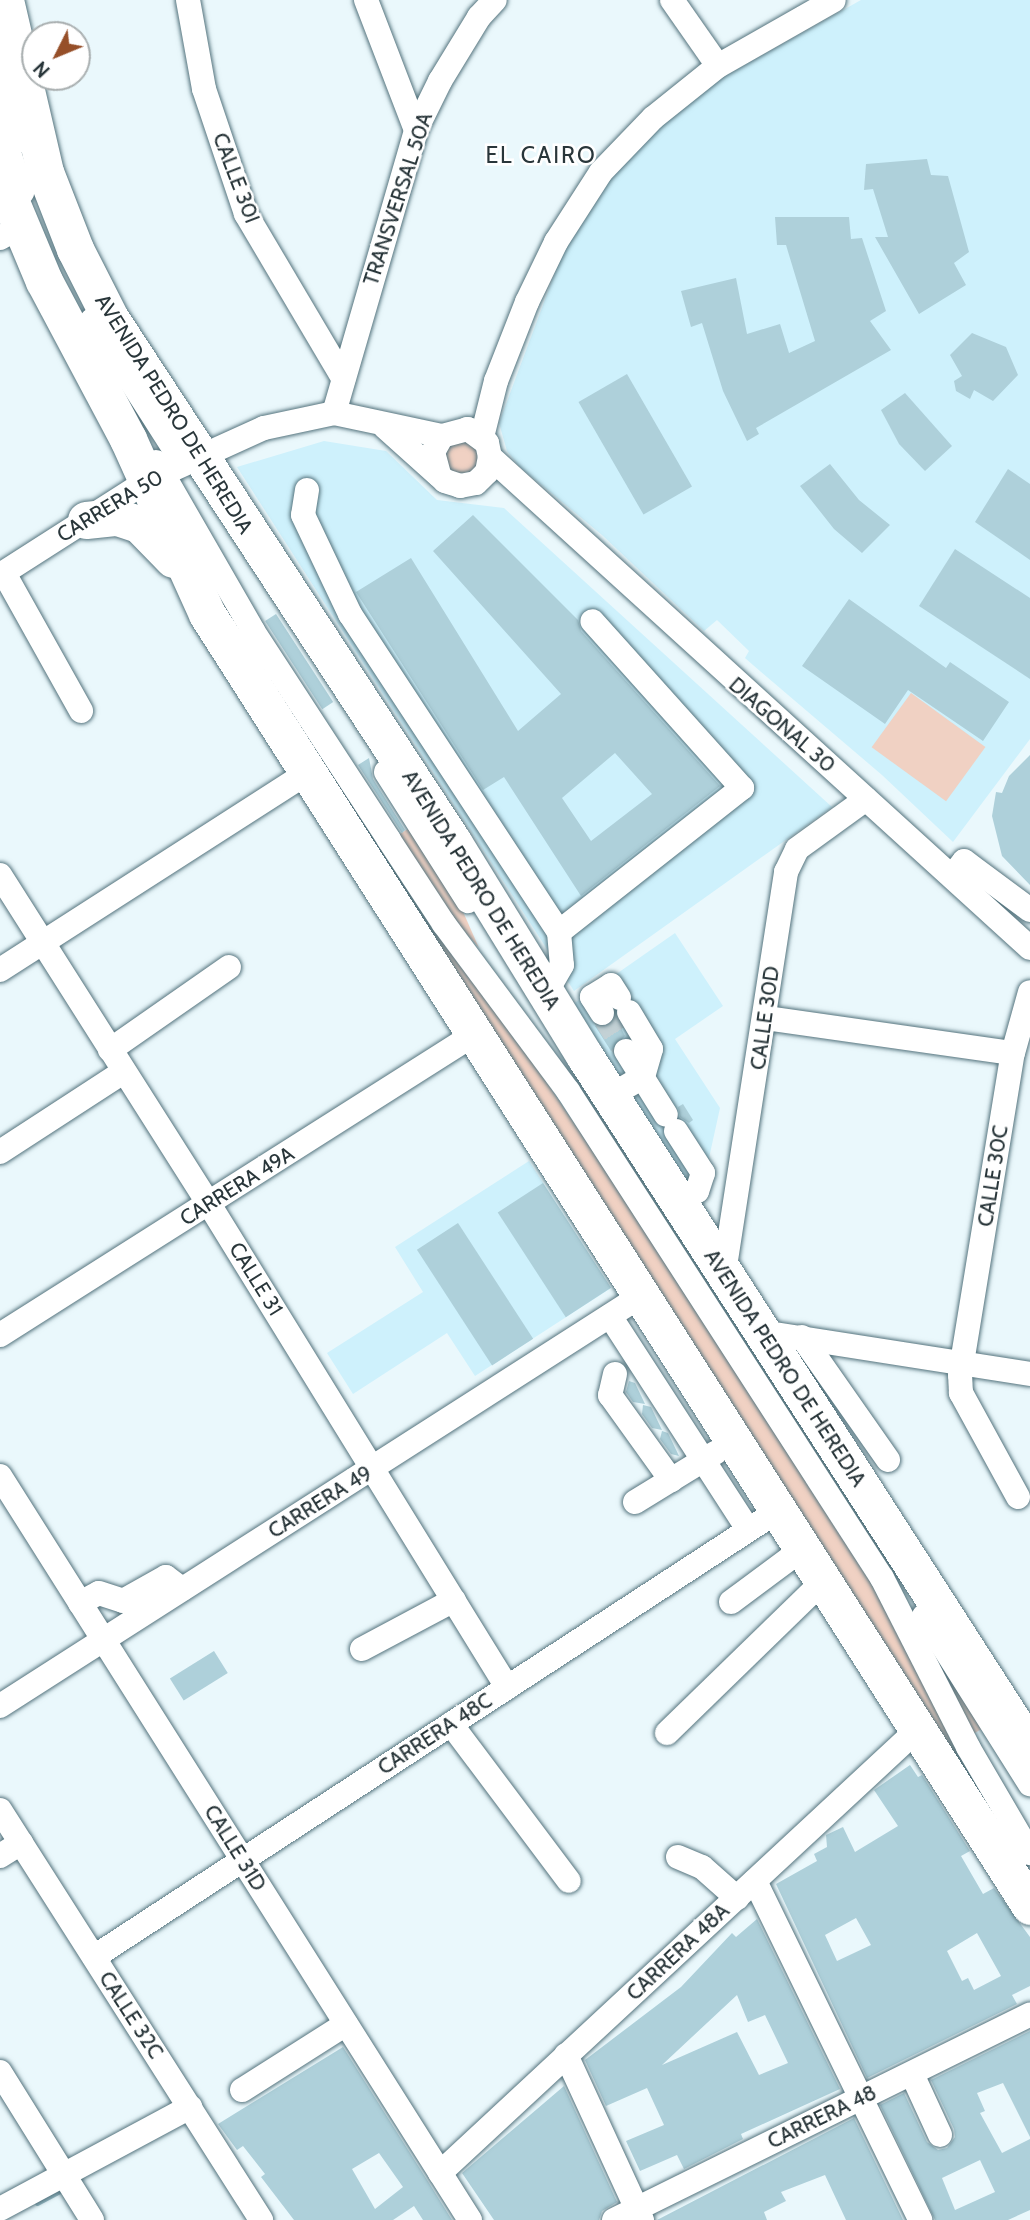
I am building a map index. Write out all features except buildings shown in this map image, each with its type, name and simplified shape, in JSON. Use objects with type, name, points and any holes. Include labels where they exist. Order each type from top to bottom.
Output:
[{"type":"highway","name":"AVENIDA PEDRO DE HEREDIA","points":[[5,0],[35,139],[66,229],[110,318],[191,460],[453,842],[610,1096],[1030,1748]]},
{"type":"highway","name":"AVENIDA PEDRO DE HEREDIA","points":[[0,176],[10,232],[155,478],[199,598],[473,1035],[624,1306],[637,1358],[718,1451],[762,1520],[801,1550],[1030,1906]]},
{"type":"highway","points":[[86,520],[117,517],[147,529],[199,598]]},
{"type":"street","name":"CALLE 30I","points":[[188,0],[204,89],[246,214],[343,378]]},
{"type":"street","points":[[366,0],[416,130]]},
{"type":"street","name":"TRANSVERSAL 50A","points":[[334,413],[416,130],[453,60],[495,0]]},
{"type":"street","points":[[672,0],[718,66]]},
{"type":"street","points":[[496,382],[447,433],[433,458],[439,475],[452,485],[476,483],[487,472],[486,447],[496,382],[556,242],[601,172],[653,118],[718,66],[834,0]]},
{"type":"street","points":[[0,67],[38,203],[73,285],[121,371],[191,460],[1030,1784]]},
{"type":"street","points":[[0,125],[42,245],[155,478],[444,924],[568,1091],[851,1528],[901,1612],[968,1747],[1030,1853]]},
{"type":"street","name":"CARRERA 50","points":[[2,574],[155,478],[264,428],[334,413],[385,427],[447,433]]},
{"type":"street","name":"CARRERA 50","points":[[385,427],[439,475]]},
{"type":"street","points":[[447,433],[468,429],[486,447]]},
{"type":"street","name":"DIAGONAL 30","points":[[486,447],[536,501],[1030,948]]},
{"type":"street","name":"DIAGONAL 30","points":[[476,483],[536,501]]},
{"type":"street","points":[[307,490],[303,515],[350,614],[559,932],[562,965],[546,993]]},
{"type":"street","points":[[2,574],[81,711]]},
{"type":"street","points":[[559,932],[742,788],[592,621]]},
{"type":"street","points":[[0,970],[307,773]]},
{"type":"street","name":"CALLE 30D","points":[[724,1273],[790,859],[829,822],[866,799]]},
{"type":"street","points":[[952,876],[964,861],[1030,910]]},
{"type":"street","name":"CALLE 31","points":[[0,875],[123,1072],[209,1203],[507,1687]]},
{"type":"street","points":[[110,1050],[229,967]]},
{"type":"street","name":"CALLE 30C","points":[[1018,1497],[961,1393],[962,1363],[1013,1053],[1030,992]]},
{"type":"street","points":[[610,1096],[643,1077],[651,1049],[617,1008]]},
{"type":"street","points":[[766,1018],[1013,1053]]},
{"type":"street","name":"CARRERA 49A","points":[[0,1335],[473,1035]]},
{"type":"street","points":[[626,1051],[703,1173],[697,1191],[679,1202]]},
{"type":"street","points":[[0,1152],[123,1072]]},
{"type":"street","points":[[652,1161],[675,1129]]},
{"type":"street","name":"CARRERA 49","points":[[0,1706],[624,1306]]},
{"type":"street","points":[[762,1332],[1030,1374]]},
{"type":"street","points":[[802,1337],[888,1460]]},
{"type":"street","points":[[637,1358],[610,1395],[671,1480]]},
{"type":"street","points":[[635,1502],[718,1451]]},
{"type":"street","name":"CALLE 31D","points":[[0,1476],[470,2220]]},
{"type":"street","name":"CARRERA 48C","points":[[94,1957],[762,1520]]},
{"type":"street","points":[[731,1602],[801,1550]]},
{"type":"street","points":[[80,1603],[103,1593],[123,1601],[166,1577],[182,1590]]},
{"type":"street","points":[[667,1732],[821,1583]]},
{"type":"street","points":[[362,1649],[454,1600]]},
{"type":"street","points":[[451,1724],[569,1881]]},
{"type":"street","name":"CARRERA 48A","points":[[440,2173],[917,1730]]},
{"type":"street","name":"CALLE 32C","points":[[0,1810],[10,1849],[94,1957],[261,2220]]},
{"type":"street","points":[[678,1857],[746,1889],[859,2098],[920,2220]]},
{"type":"street","name":"CARRERA 48","points":[[614,2220],[639,2214],[859,2098],[1030,2014]]},
{"type":"street","points":[[242,2091],[346,2024]]},
{"type":"street","points":[[566,2055],[639,2214]]},
{"type":"street","points":[[0,2072],[92,2220]]},
{"type":"street","points":[[912,2074],[940,2135]]},
{"type":"street","points":[[0,2209],[190,2107]]},
{"type":"shaded area","points":[[861,0],[1030,0],[1030,739],[953,842],[882,775],[745,658],[749,651],[717,620],[704,631],[602,535],[520,467],[507,451],[499,423],[565,246],[612,176],[671,115],[720,79]]},
{"type":"shaded area","points":[[457,438],[476,445],[479,471],[449,475],[442,451]]},
{"type":"shaded area","points":[[324,441],[386,451],[437,500],[504,508],[832,807],[574,991],[237,467]]},
{"type":"shaded area","points":[[218,592],[828,1502],[991,1807],[1030,1871],[1030,1891],[209,598]]},
{"type":"shaded area","points":[[911,693],[985,747],[946,801],[872,747]]},
{"type":"shaded area","points":[[413,826],[457,898],[479,948],[443,907],[396,836]]},
{"type":"shaded area","points":[[675,933],[723,1006],[675,1039],[720,1108],[698,1208],[569,1007]]},
{"type":"shaded area","points":[[529,1161],[611,1288],[475,1376],[447,1333],[353,1394],[327,1353],[423,1292],[395,1247]]},
{"type":"shaded area","points":[[909,1610],[985,1727],[973,1734]]},
{"type":"waterway","points":[[37,2203],[65,2188]]},
{"type":"tunnel","points":[[602,1013],[626,1051]]},
{"type":"district","name":"EL CAIRO","points":[[541,155]]}]
